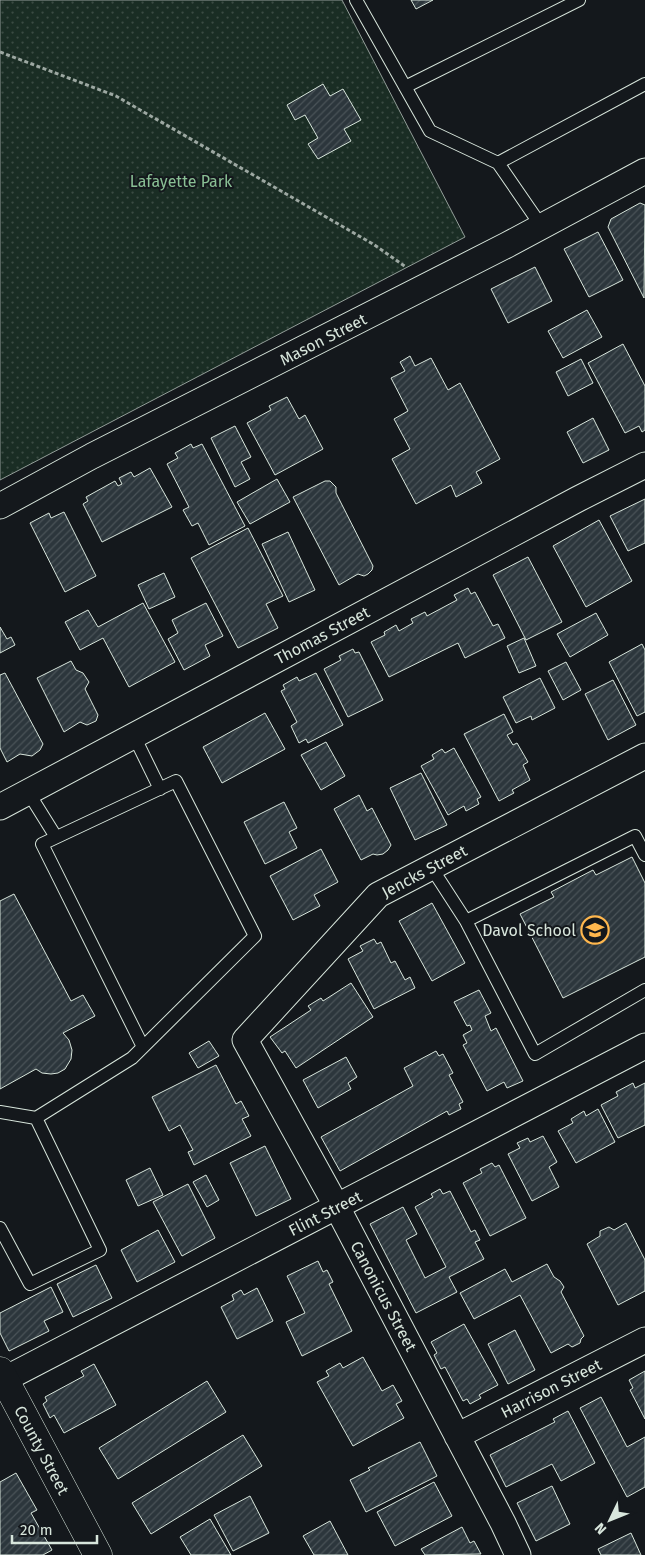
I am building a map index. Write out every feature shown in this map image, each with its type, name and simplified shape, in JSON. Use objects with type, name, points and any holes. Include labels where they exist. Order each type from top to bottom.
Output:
[{"type":"street","name":"Mason Street","points":[[0,506],[92,456],[542,227],[645,172]]},
{"type":"street","name":"Thomas Street","points":[[0,806],[645,465]]},
{"type":"street","name":"Jencks Street","points":[[245,1040],[378,895],[645,756]]},
{"type":"street","name":"Canonicus Street","points":[[245,1040],[337,1207],[518,1555]]},
{"type":"street","name":"Flint Street","points":[[2,1375],[337,1207],[645,1046]]},
{"type":"street","name":"Harrison Street","points":[[457,1436],[645,1340]]},
{"type":"street","name":"County Street","points":[[2,1375],[98,1555]]},
{"type":"lane","points":[[356,0],[430,131],[498,163],[542,227]]},
{"type":"lane","points":[[405,87],[579,0]]},
{"type":"lane","points":[[498,163],[645,84]]},
{"type":"lane","points":[[134,736],[160,789]]},
{"type":"lane","points":[[0,1112],[36,1118],[132,1058],[255,936],[176,782],[42,844],[143,1047]]},
{"type":"lane","points":[[28,792],[56,837]]},
{"type":"lane","points":[[466,921],[635,836],[645,855]]},
{"type":"lane","points":[[431,867],[466,921],[535,1054],[645,990]]},
{"type":"lane","points":[[0,1228],[30,1284],[100,1250],[36,1118]]},
{"type":"path","points":[[0,52],[116,96],[373,244],[431,284]]},
{"type":"green space","name":"Lafayette Park","points":[[0,0],[342,0],[465,237],[0,480]]},
{"type":"building","points":[[411,0],[433,0],[416,9]]},
{"type":"building","points":[[323,84],[330,96],[343,89],[361,120],[344,129],[351,141],[318,159],[308,144],[318,138],[305,115],[295,120],[287,105]]},
{"type":"building","points":[[640,203],[645,205],[644,298],[608,227],[611,219]]},
{"type":"building","points":[[598,232],[623,280],[589,297],[564,249]]},
{"type":"building","points":[[535,267],[552,301],[508,323],[491,289]]},
{"type":"building","points":[[587,310],[602,337],[563,358],[548,331]]},
{"type":"building","points":[[623,344],[645,386],[645,430],[642,432],[639,426],[625,433],[588,363]]},
{"type":"building","points":[[410,356],[415,366],[431,358],[448,390],[460,383],[500,459],[476,472],[482,483],[456,497],[451,485],[416,504],[392,459],[410,449],[394,419],[408,411],[391,378],[405,371],[400,362]]},
{"type":"building","points":[[581,359],[593,383],[568,396],[556,372]]},
{"type":"building","points":[[287,397],[299,419],[305,415],[323,449],[275,475],[247,423],[271,410],[269,406]]},
{"type":"building","points":[[593,418],[609,450],[583,463],[567,432]]},
{"type":"building","points":[[235,426],[251,457],[241,462],[250,479],[235,487],[211,438]]},
{"type":"building","points":[[191,444],[193,448],[202,444],[245,526],[209,545],[198,523],[192,526],[183,510],[189,507],[167,464],[178,458],[175,453]]},
{"type":"building","points":[[150,468],[172,507],[102,542],[83,504],[88,501],[86,497],[115,481],[118,486],[122,484],[119,478],[131,472],[134,477]]},
{"type":"building","points":[[277,479],[290,502],[250,524],[237,502]]},
{"type":"building","points":[[325,481],[330,481],[336,487],[336,493],[373,566],[368,574],[364,576],[358,574],[339,585],[293,497]]},
{"type":"building","points":[[645,499],[645,543],[628,551],[610,516]]},
{"type":"building","points":[[64,512],[96,576],[65,592],[30,523],[49,513],[51,518]]},
{"type":"building","points":[[599,520],[632,581],[586,607],[553,546]]},
{"type":"building","points":[[248,528],[283,596],[266,604],[278,628],[238,648],[191,558]]},
{"type":"building","points":[[288,532],[315,590],[289,602],[262,544]]},
{"type":"building","points":[[528,557],[562,622],[526,640],[493,575]]},
{"type":"building","points":[[164,573],[175,597],[149,609],[138,585]]},
{"type":"building","points":[[468,588],[471,594],[475,592],[493,626],[498,624],[505,638],[465,658],[458,643],[389,677],[371,642],[385,635],[384,632],[396,625],[399,631],[413,623],[411,619],[425,612],[427,616],[457,600],[454,595]]},
{"type":"building","points":[[143,603],[175,662],[129,687],[103,638],[80,650],[65,622],[88,610],[98,627]]},
{"type":"building","points":[[206,603],[223,636],[205,645],[210,656],[184,670],[168,639],[178,633],[172,620]]},
{"type":"building","points":[[596,613],[608,635],[570,657],[557,634]]},
{"type":"building","points":[[0,627],[7,639],[11,637],[15,645],[0,653]]},
{"type":"building","points":[[524,638],[536,666],[519,673],[507,646]]},
{"type":"building","points":[[642,644],[645,650],[645,712],[637,716],[609,662]]},
{"type":"building","points":[[353,649],[355,653],[359,652],[383,700],[348,717],[324,669],[341,660],[339,656]]},
{"type":"building","points":[[71,661],[76,670],[83,673],[89,682],[85,689],[98,715],[96,721],[87,725],[80,722],[64,732],[37,678]]},
{"type":"building","points":[[566,662],[581,690],[563,700],[548,671]]},
{"type":"building","points":[[5,673],[43,744],[40,750],[32,756],[20,754],[7,762],[0,748],[0,675]]},
{"type":"building","points":[[316,673],[343,725],[308,743],[306,739],[299,743],[291,726],[297,722],[281,691],[285,689],[283,685],[297,677],[299,681]]},
{"type":"building","points":[[540,678],[555,708],[532,720],[531,716],[516,723],[503,697]]},
{"type":"building","points":[[613,680],[636,725],[608,740],[585,694]]},
{"type":"building","points":[[265,713],[285,749],[222,783],[203,747]]},
{"type":"building","points":[[504,714],[513,732],[507,735],[513,745],[517,743],[528,762],[523,765],[530,780],[512,790],[514,793],[499,801],[464,734]]},
{"type":"building","points":[[326,742],[345,776],[321,790],[301,755]]},
{"type":"building","points":[[454,748],[481,797],[477,799],[479,804],[466,811],[464,806],[448,815],[421,766],[434,759],[432,755],[442,749],[445,753]]},
{"type":"building","points":[[421,773],[447,825],[415,840],[390,788]]},
{"type":"building","points":[[359,795],[367,811],[372,808],[391,845],[383,854],[373,854],[361,860],[334,809]]},
{"type":"building","points":[[284,802],[297,828],[289,832],[297,848],[265,864],[244,822]]},
{"type":"building","points":[[321,849],[338,882],[314,895],[320,906],[293,920],[270,876]]},
{"type":"building","points":[[632,857],[645,883],[645,957],[563,998],[520,914],[554,897],[551,892],[593,870],[596,875]]},
{"type":"building","points":[[14,894],[71,1001],[83,995],[95,1016],[63,1033],[69,1040],[72,1050],[71,1059],[65,1069],[51,1074],[42,1073],[36,1069],[0,1089],[0,901]]},
{"type":"building","points":[[432,903],[465,963],[432,981],[399,921]]},
{"type":"building","points":[[374,939],[377,944],[381,942],[391,963],[395,961],[405,980],[410,977],[415,988],[374,1009],[348,959],[363,951],[360,946]]},
{"type":"building","points":[[351,983],[373,1017],[296,1068],[285,1051],[282,1053],[270,1037],[311,1010],[308,1006],[321,998],[323,1001]]},
{"type":"building","points":[[479,990],[491,1013],[485,1016],[491,1031],[496,1028],[523,1081],[507,1088],[504,1082],[487,1091],[463,1045],[467,1043],[463,1035],[472,1030],[470,1025],[467,1026],[454,1002]]},
{"type":"building","points":[[209,1041],[219,1056],[198,1068],[189,1053]]},
{"type":"building","points":[[436,1051],[439,1056],[443,1054],[453,1073],[449,1075],[463,1102],[459,1104],[461,1109],[449,1115],[447,1111],[340,1171],[321,1137],[413,1086],[404,1068]]},
{"type":"building","points":[[346,1057],[357,1077],[348,1083],[351,1089],[318,1108],[303,1080]]},
{"type":"building","points":[[216,1065],[236,1104],[241,1101],[249,1116],[242,1119],[251,1136],[194,1165],[188,1152],[193,1150],[180,1125],[169,1131],[152,1097]]},
{"type":"building","points":[[633,1083],[635,1088],[645,1083],[645,1125],[618,1138],[601,1105],[618,1096],[616,1092]]},
{"type":"building","points":[[598,1109],[615,1142],[576,1163],[558,1131],[573,1123],[571,1119],[584,1111],[586,1116]]},
{"type":"building","points":[[543,1136],[557,1162],[549,1167],[559,1187],[532,1201],[508,1154],[520,1148],[517,1143],[528,1138],[530,1142]]},
{"type":"building","points":[[265,1146],[291,1199],[256,1216],[230,1163]]},
{"type":"building","points":[[492,1163],[495,1167],[499,1165],[526,1218],[490,1236],[463,1183],[482,1173],[480,1169]]},
{"type":"building","points":[[150,1168],[163,1195],[138,1206],[126,1180]]},
{"type":"building","points":[[206,1175],[219,1200],[207,1207],[193,1182]]},
{"type":"building","points":[[188,1184],[215,1238],[182,1256],[153,1202]]},
{"type":"building","points":[[440,1189],[443,1194],[450,1191],[471,1232],[475,1230],[480,1240],[475,1242],[484,1259],[449,1277],[457,1292],[416,1313],[370,1224],[403,1207],[417,1234],[406,1240],[425,1278],[446,1267],[415,1207],[433,1197],[431,1194]]},
{"type":"building","points":[[626,1223],[645,1260],[645,1291],[618,1305],[587,1244],[600,1236],[600,1231],[609,1227],[614,1230]]},
{"type":"building","points":[[158,1230],[175,1262],[137,1282],[121,1250]]},
{"type":"building","points":[[318,1261],[323,1272],[327,1270],[333,1282],[329,1284],[352,1331],[302,1356],[286,1322],[305,1313],[287,1276]]},
{"type":"building","points":[[547,1264],[554,1277],[564,1287],[561,1292],[584,1336],[580,1343],[572,1347],[568,1344],[551,1353],[520,1295],[474,1319],[460,1293],[505,1269],[512,1282]]},
{"type":"building","points":[[96,1265],[112,1298],[73,1317],[57,1284]]},
{"type":"building","points":[[51,1287],[63,1312],[44,1321],[49,1331],[9,1351],[0,1333],[0,1313]]},
{"type":"building","points":[[257,1288],[273,1321],[237,1339],[221,1307],[234,1300],[232,1295],[241,1290],[244,1295]]},
{"type":"building","points":[[464,1324],[498,1385],[479,1395],[481,1398],[470,1404],[467,1399],[463,1401],[445,1367],[441,1369],[434,1355],[437,1353],[431,1342]]},
{"type":"building","points":[[515,1330],[535,1370],[508,1384],[488,1344]]},
{"type":"building","points":[[363,1357],[382,1391],[393,1385],[402,1401],[396,1404],[404,1418],[353,1446],[317,1382],[329,1376],[326,1371],[340,1363],[343,1368]]},
{"type":"building","points":[[94,1364],[116,1405],[64,1433],[54,1415],[50,1418],[43,1404],[47,1401],[45,1397],[84,1376],[81,1371]]},
{"type":"building","points":[[645,1371],[645,1419],[630,1390],[633,1388],[629,1380]]},
{"type":"building","points":[[207,1381],[226,1412],[118,1479],[99,1448]]},
{"type":"building","points":[[601,1397],[627,1447],[645,1437],[645,1487],[627,1497],[580,1408]]},
{"type":"building","points":[[568,1411],[595,1463],[561,1481],[552,1464],[506,1487],[490,1455],[555,1422],[553,1419]]},
{"type":"building","points":[[243,1435],[262,1466],[151,1534],[132,1503]]},
{"type":"building","points":[[420,1442],[437,1476],[366,1512],[350,1480],[370,1470],[368,1468]]},
{"type":"building","points":[[16,1473],[37,1510],[31,1513],[52,1550],[43,1555],[0,1555],[0,1482]]},
{"type":"building","points":[[434,1482],[452,1516],[395,1546],[377,1512]]},
{"type":"building","points":[[552,1486],[570,1524],[536,1541],[517,1503]]},
{"type":"building","points":[[250,1496],[269,1533],[233,1551],[214,1515]]},
{"type":"building","points":[[210,1519],[231,1555],[191,1555],[180,1537]]},
{"type":"building","points":[[330,1521],[348,1555],[314,1555],[303,1536]]},
{"type":"building","points":[[462,1527],[470,1543],[474,1541],[481,1554],[425,1555],[421,1549]]},
{"type":"building","points":[[631,1533],[641,1555],[601,1555],[598,1549]]},
{"type":"place","name":"Davol School","points":[[595,930]]}]
